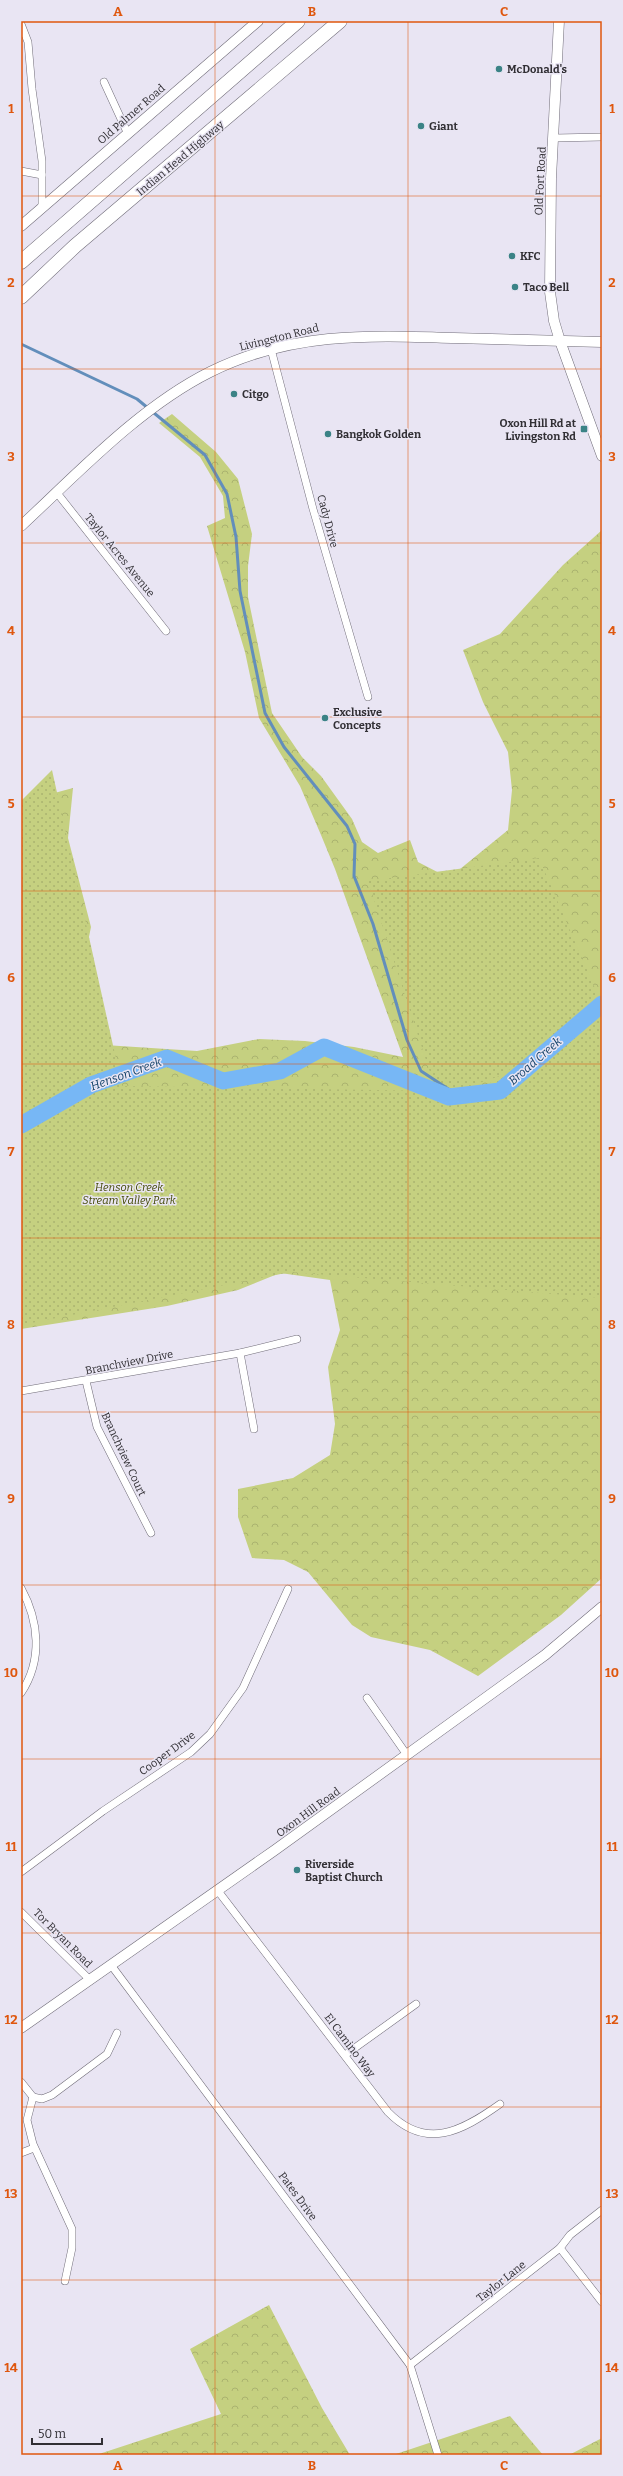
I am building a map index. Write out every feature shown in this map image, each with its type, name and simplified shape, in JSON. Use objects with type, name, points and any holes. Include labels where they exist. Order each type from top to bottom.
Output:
[{"type":"highway","points":[[21,262],[298,21]]},
{"type":"highway","name":"Indian Head Highway","points":[[21,296],[75,246],[340,21]]},
{"type":"main road","name":"Old Palmer Road","points":[[21,226],[127,132],[258,21]]},
{"type":"main road","name":"Old Fort Road","points":[[559,21],[555,72],[555,138],[551,178],[549,256],[552,307],[560,341]]},
{"type":"main road","name":"Livingston Road","points":[[21,526],[142,415],[165,399],[210,372],[238,359],[302,341],[347,336],[602,342]]},
{"type":"main road","points":[[560,341],[602,456]]},
{"type":"main road","name":"Oxon Hill Road","points":[[21,2028],[218,1891],[407,1755],[545,1655],[602,1607]]},
{"type":"street","points":[[21,24],[28,42],[42,175],[42,207]]},
{"type":"street","points":[[104,82],[127,132]]},
{"type":"street","points":[[555,138],[602,137]]},
{"type":"street","points":[[21,171],[42,175]]},
{"type":"street","name":"Cady Drive","points":[[271,349],[313,509],[368,697]]},
{"type":"street","name":"Taylor Acres Avenue","points":[[56,493],[166,631]]},
{"type":"street","name":"Branchview Drive","points":[[21,1391],[86,1382],[240,1353],[297,1339]]},
{"type":"street","points":[[240,1353],[254,1429]]},
{"type":"street","name":"Branchview Court","points":[[86,1382],[97,1427],[151,1533]]},
{"type":"street","points":[[21,1588],[30,1607],[36,1641],[32,1668],[21,1693]]},
{"type":"street","name":"Cooper Drive","points":[[21,1872],[72,1832],[191,1752],[210,1734],[243,1688],[288,1589]]},
{"type":"street","points":[[367,1698],[407,1755]]},
{"type":"street","name":"El Camino Way","points":[[218,1891],[388,2112],[404,2127],[415,2132],[428,2135],[457,2129],[500,2104]]},
{"type":"street","name":"Tor Bryan Road","points":[[21,1912],[90,1980]]},
{"type":"street","name":"Pates Drive","points":[[112,1965],[410,2365],[438,2455]]},
{"type":"street","points":[[345,2055],[416,2004]]},
{"type":"street","points":[[21,2082],[32,2097],[42,2099],[52,2095],[107,2054],[117,2033]]},
{"type":"street","points":[[32,2097],[27,2120],[34,2148],[72,2229],[72,2248],[65,2281]]},
{"type":"street","points":[[21,2153],[34,2148]]},
{"type":"street","name":"Taylor Lane","points":[[410,2365],[560,2248],[570,2235],[602,2210]]},
{"type":"street","points":[[560,2248],[602,2302]]},
{"type":"green space","points":[[172,414],[216,452],[238,479],[252,534],[248,566],[248,597],[272,713],[302,757],[321,776],[352,819],[362,842],[378,853],[410,840],[418,862],[449,878],[508,830],[512,790],[508,752],[483,702],[463,650],[500,634],[563,565],[602,530],[602,1578],[561,1615],[478,1676],[430,1650],[371,1637],[352,1625],[308,1572],[284,1560],[252,1558],[238,1517],[238,1489],[293,1478],[330,1455],[335,1424],[328,1367],[340,1330],[330,1280],[280,1273],[238,1290],[167,1306],[21,1329],[21,802],[73,788],[68,838],[91,927],[81,976],[105,1045],[197,1051],[259,1039],[305,1041],[354,1047],[403,1057],[335,869],[321,835],[300,786],[259,718],[245,652],[207,526],[225,518],[223,496],[200,457],[159,423]]},
{"type":"green space","name":"Henson Creek Stream Valley Park","points":[[52,770],[122,1086],[436,1091],[368,881],[539,858],[600,1000],[586,1004],[555,1040],[534,1055],[497,1077],[455,1091],[479,1087],[509,1075],[537,1059],[557,1044],[576,1022],[587,1014],[602,1010],[602,1298],[291,1272],[21,1325],[21,801]]},
{"type":"green space","points":[[269,2305],[322,2408],[350,2455],[96,2455],[221,2414],[190,2349]]},
{"type":"green space","points":[[510,2416],[543,2455],[393,2455]]},
{"type":"green space","points":[[602,2438],[602,2455],[569,2455]]},
{"type":"waterway","points":[[21,344],[137,399],[205,455],[227,494],[236,537],[240,591],[265,713],[284,747],[347,826],[355,844],[354,876],[373,924],[407,1040],[421,1071],[459,1096]]},
{"type":"waterway","name":"Henson Creek","points":[[21,1125],[91,1085],[167,1058],[223,1081],[280,1071],[324,1047],[449,1097],[500,1091],[602,1004]]},
{"type":"place","name":"McDonald's","points":[[499,69]]},
{"type":"place","name":"Giant","points":[[421,126]]},
{"type":"place","name":"KFC","points":[[512,256]]},
{"type":"place","name":"Taco Bell","points":[[515,287]]},
{"type":"place","name":"Citgo","points":[[234,394]]},
{"type":"place","name":"Oxon Hill Rd at Livingston Rd","points":[[584,429]]},
{"type":"place","name":"Bangkok Golden","points":[[328,434]]},
{"type":"place","name":"Exclusive Concepts","points":[[325,718]]},
{"type":"place","name":"Riverside Baptist Church","points":[[297,1870]]},
{"type":"water label","name":"Broad Creek","points":[[535,1061]]}]
